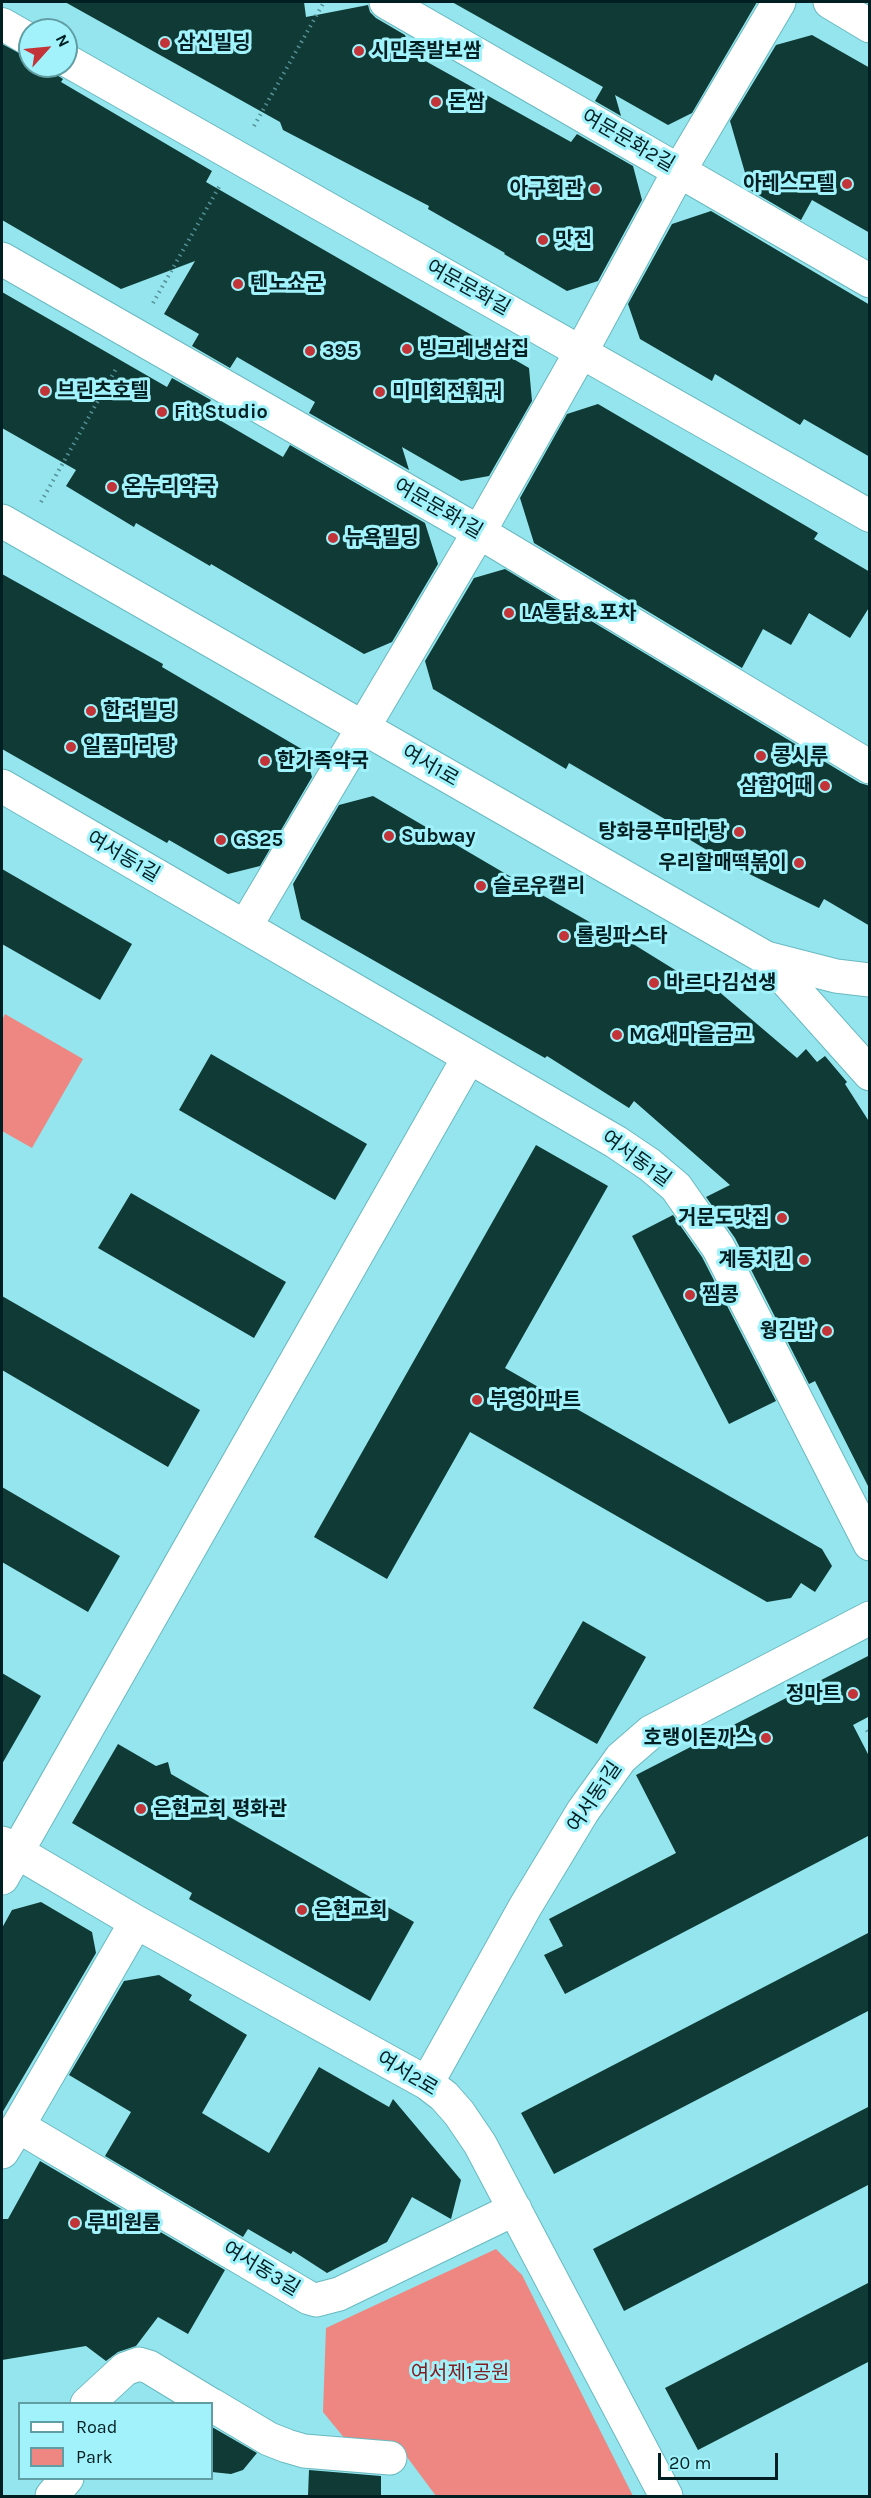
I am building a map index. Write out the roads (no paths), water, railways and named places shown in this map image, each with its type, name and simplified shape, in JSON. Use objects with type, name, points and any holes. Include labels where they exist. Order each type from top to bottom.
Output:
[{"type":"street","name":"여문문화2길","points":[[386,2],[870,281]]},
{"type":"street","points":[[245,927],[479,532],[581,352],[679,171],[779,2]]},
{"type":"street","points":[[830,2],[870,26]]},
{"type":"street","points":[[2,24],[18,33]]},
{"type":"street","name":"여문문화길","points":[[78,67],[870,516]]},
{"type":"street","name":"여문문화1길","points":[[2,259],[479,532],[870,767]]},
{"type":"street","name":"여서1로","points":[[12,527],[766,958],[836,976],[870,980]]},
{"type":"street","name":"여서동1길","points":[[2,786],[616,1142],[650,1165],[676,1188],[718,1247],[870,1544]]},
{"type":"street","points":[[766,958],[870,1074]]},
{"type":"street","points":[[6,1858],[469,1057]]},
{"type":"street","name":"여서동1길","points":[[427,2083],[525,1907],[583,1811],[621,1758],[651,1732],[870,1618]]},
{"type":"street","name":"여서2로","points":[[6,1858],[136,1922],[427,2083],[444,2096],[480,2144],[666,2496]]},
{"type":"street","name":"여서동3길","points":[[136,1922],[10,2139],[316,2300],[339,2294],[515,2209]]},
{"type":"street","points":[[88,2402],[125,2369],[139,2364],[149,2367],[208,2402]]},
{"type":"street","points":[[213,2405],[269,2439],[295,2448],[390,2458]]},
{"type":"street","points":[[52,2496],[65,2480]]},
{"type":"place","name":"삼신빌딩","points":[[165,43]]},
{"type":"place","name":"시민족발보쌈","points":[[359,51]]},
{"type":"place","name":"돈쌈","points":[[436,102]]},
{"type":"place","name":"아레스모텔","points":[[847,184]]},
{"type":"place","name":"아구회관","points":[[595,189]]},
{"type":"place","name":"맛전","points":[[543,240]]},
{"type":"place","name":"텐노쇼군","points":[[238,284]]},
{"type":"place","name":"빙그레냉삼집","points":[[407,349]]},
{"type":"place","name":"395","points":[[310,351]]},
{"type":"place","name":"브린츠호텔","points":[[45,391]]},
{"type":"place","name":"미미회전훠궈","points":[[380,392]]},
{"type":"place","name":"Fit Studio","points":[[162,412]]},
{"type":"place","name":"온누리약국","points":[[112,487]]},
{"type":"place","name":"뉴욕빌딩","points":[[333,538]]},
{"type":"place","name":"LA통닭&포차","points":[[509,613]]},
{"type":"place","name":"한려빌딩","points":[[91,711]]},
{"type":"place","name":"일품마라탕","points":[[71,747]]},
{"type":"place","name":"콩시루","points":[[761,756]]},
{"type":"place","name":"한가족약국","points":[[265,761]]},
{"type":"place","name":"삼합어때","points":[[825,786]]},
{"type":"place","name":"탕화쿵푸마라탕","points":[[739,832]]},
{"type":"place","name":"Subway","points":[[389,836]]},
{"type":"place","name":"GS25","points":[[221,840]]},
{"type":"place","name":"우리할매떡볶이","points":[[799,863]]},
{"type":"place","name":"슬로우캘리","points":[[481,886]]},
{"type":"place","name":"롤링파스타","points":[[564,936]]},
{"type":"place","name":"바르다김선생","points":[[654,983]]},
{"type":"place","name":"MG새마을금고","points":[[617,1035]]},
{"type":"place","name":"거문도맛집","points":[[782,1218]]},
{"type":"place","name":"계동치킨","points":[[804,1260]]},
{"type":"place","name":"찜콩","points":[[690,1295]]},
{"type":"place","name":"웡김밥","points":[[827,1331]]},
{"type":"place","name":"부영아파트","points":[[477,1400]]},
{"type":"place","name":"정마트","points":[[853,1694]]},
{"type":"place","name":"호랭이돈까스","points":[[766,1738]]},
{"type":"place","name":"은현교회 평화관","points":[[141,1809]]},
{"type":"place","name":"은현교회","points":[[302,1910]]},
{"type":"place","name":"루비원룸","points":[[75,2223]]},
{"type":"park label","name":"여서제1공원","points":[[460,2373]]}]
